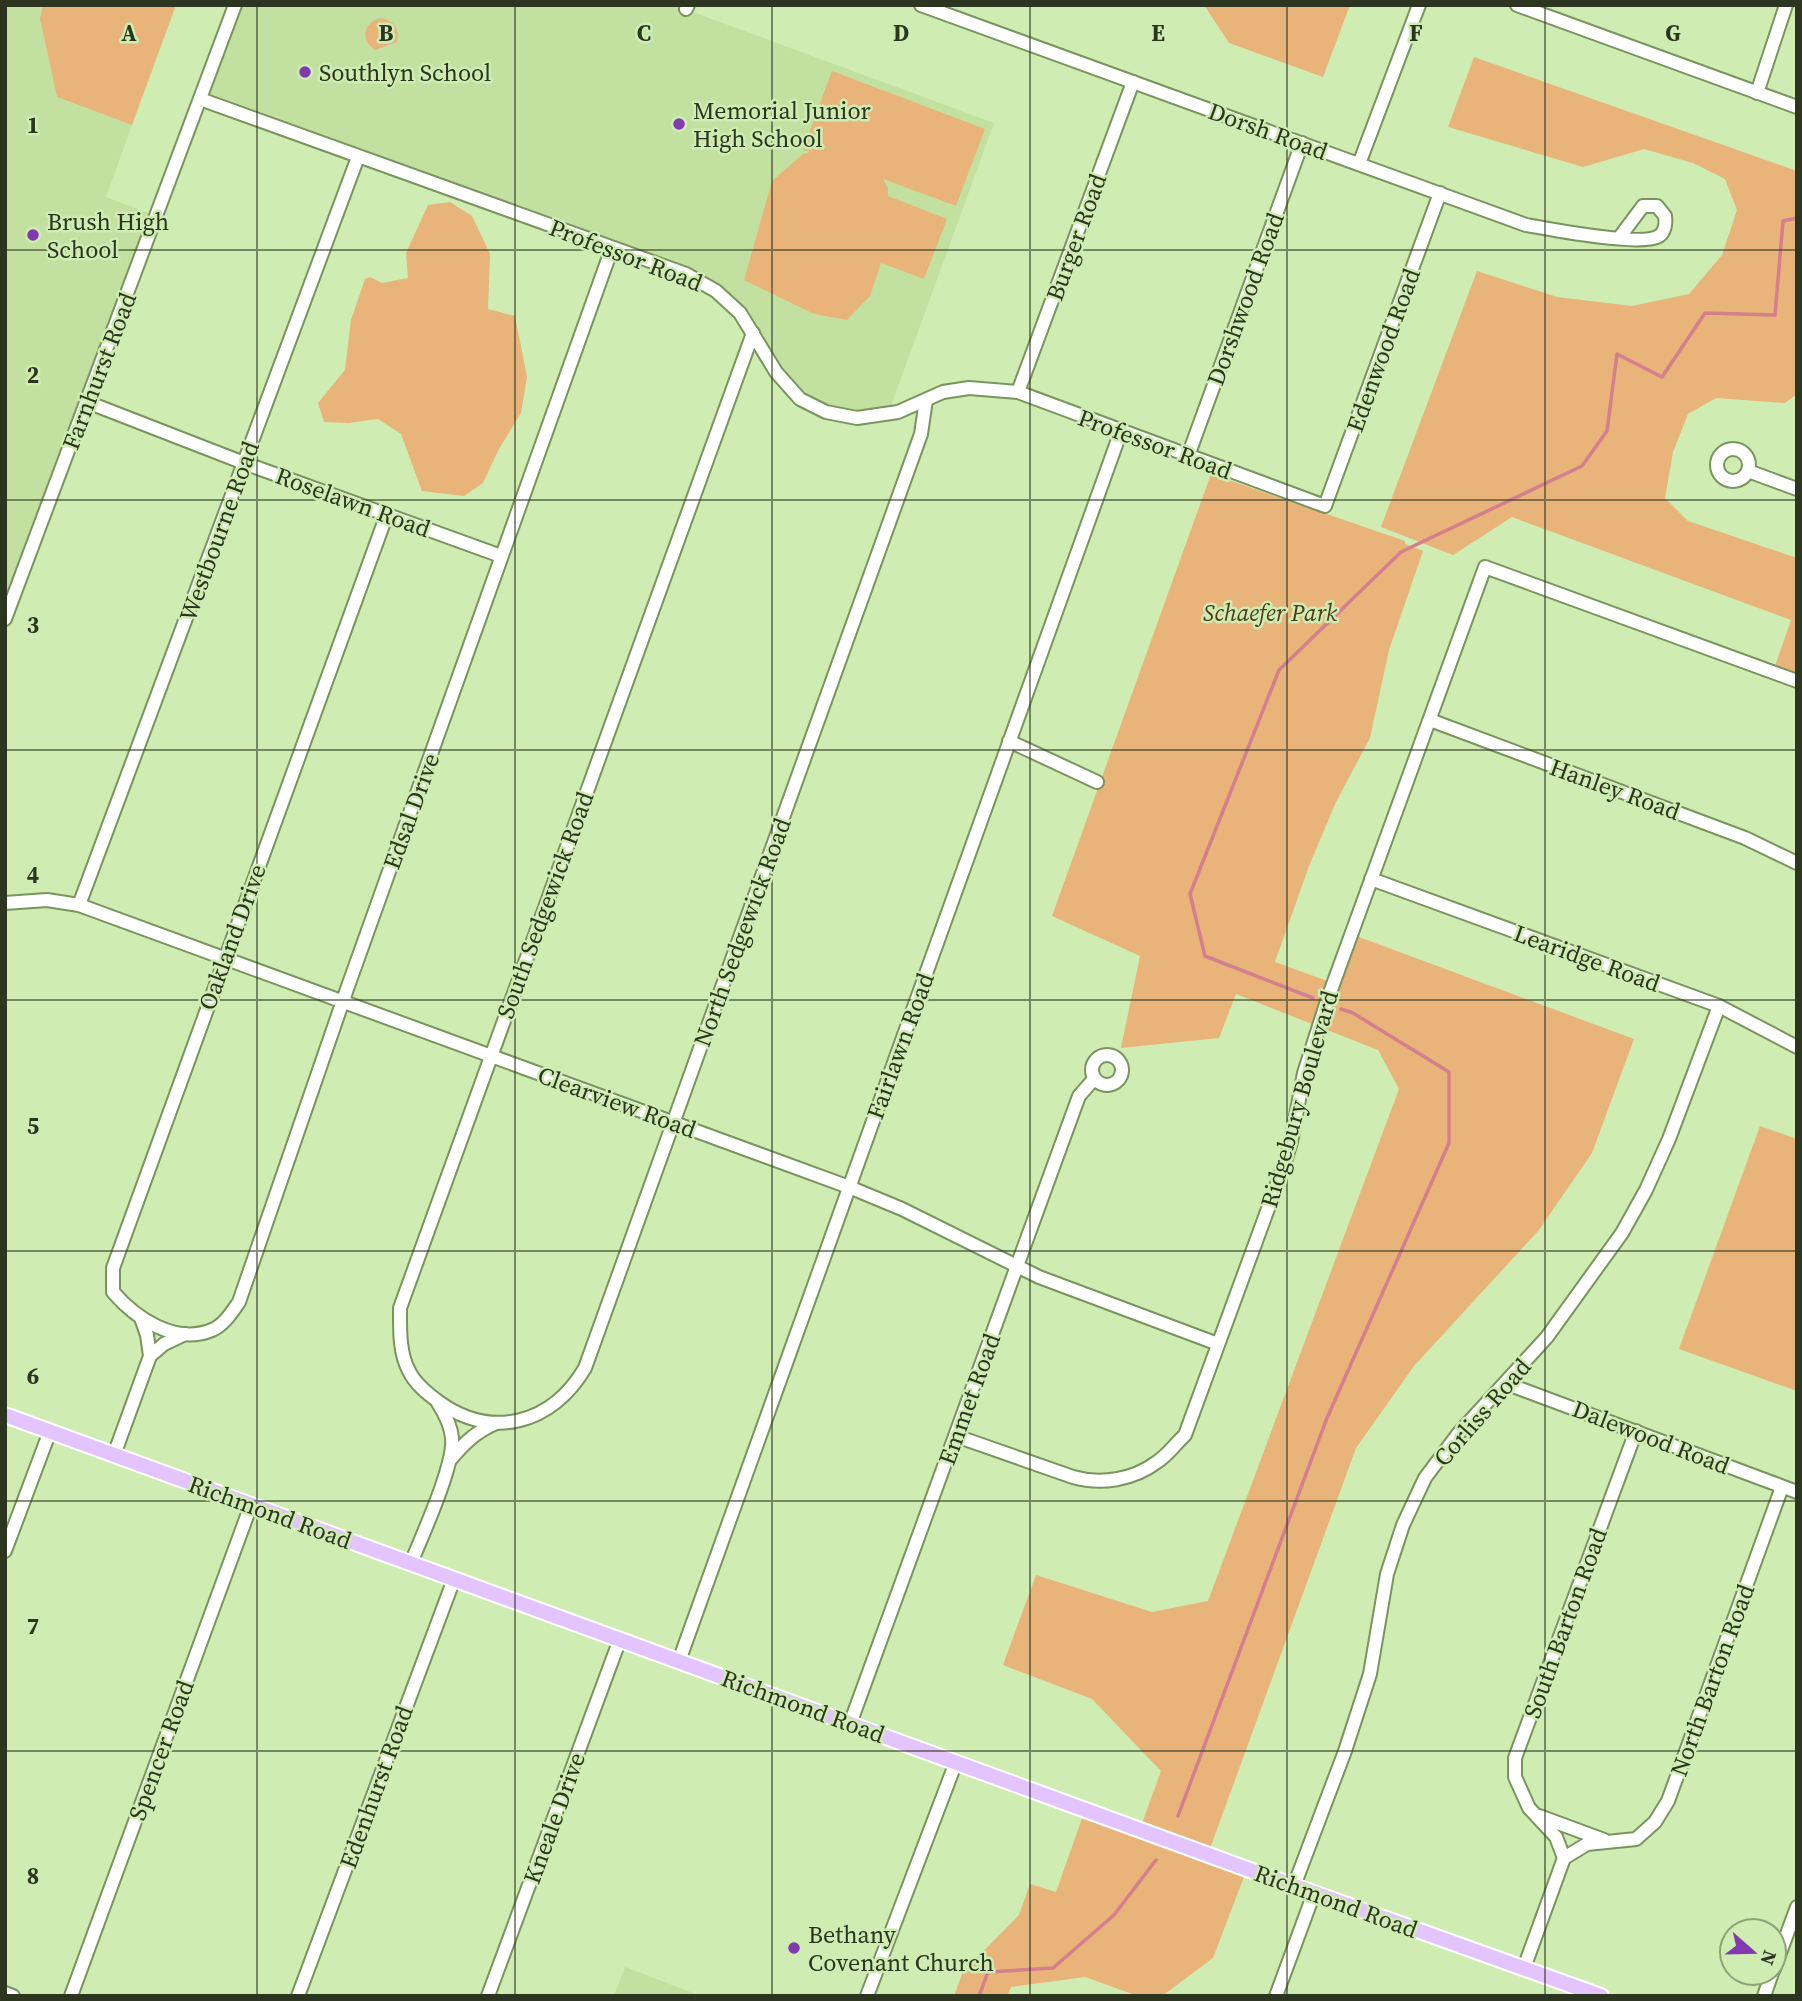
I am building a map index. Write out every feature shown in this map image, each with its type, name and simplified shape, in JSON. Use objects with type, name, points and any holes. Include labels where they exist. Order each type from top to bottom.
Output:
[{"type":"main road","name":"Richmond Road","points":[[5,1415],[1601,1996]]},
{"type":"street","name":"Farnhurst Road","points":[[5,619],[235,5]]},
{"type":"street","name":"Dorsh Road","points":[[921,5],[1526,225],[1572,234],[1619,238]]},
{"type":"street","points":[[1359,164],[1419,5]]},
{"type":"street","points":[[1517,5],[1797,107]]},
{"type":"street","points":[[1757,93],[1786,5]]},
{"type":"street","name":"Burger Road","points":[[1018,392],[1133,82]]},
{"type":"street","name":"Professor Road","points":[[200,99],[686,274],[716,291],[740,313],[776,372],[800,400],[826,412],[857,418],[898,412],[943,392],[969,388],[1018,392],[1325,506]]},
{"type":"street","name":"Dorshwood Road","points":[[1188,456],[1302,143]]},
{"type":"street","name":"Westbourne Road","points":[[79,905],[358,157]]},
{"type":"street","name":"Edenwood Road","points":[[1325,506],[1440,193]]},
{"type":"street","name":"Edsal Drive","points":[[174,1331],[188,1333],[215,1329],[239,1302],[612,248]]},
{"type":"street","name":"South Sedgewick Road","points":[[501,1423],[466,1416],[424,1391],[408,1371],[400,1337],[400,1308],[752,332]]},
{"type":"street","name":"North Sedgewick Road","points":[[501,1423],[537,1416],[560,1400],[577,1382],[585,1368],[921,433],[926,400]]},
{"type":"street","name":"Roselawn Road","points":[[87,402],[244,463],[501,556]]},
{"type":"street","name":"Fairlawn Road","points":[[679,1661],[1121,431]]},
{"type":"street","points":[[1748,471],[1797,489]]},
{"type":"street","name":"Oakland Drive","points":[[174,1331],[141,1318],[124,1306],[113,1293],[113,1268],[387,514]]},
{"type":"street","name":"Ridgebury Boulevard","points":[[956,1436],[1087,1481],[1107,1481],[1135,1475],[1159,1462],[1185,1434],[1284,1165],[1312,1044],[1485,567],[1797,681]]},
{"type":"street","name":"Hanley Road","points":[[1430,720],[1745,838],[1797,863]]},
{"type":"street","points":[[1009,741],[1097,782]]},
{"type":"street","name":"Learidge Road","points":[[1371,879],[1719,1006],[1797,1047]]},
{"type":"street","name":"Clearview Road","points":[[5,903],[47,900],[79,905],[849,1187],[902,1209],[1039,1278],[1218,1344]]},
{"type":"street","name":"Corliss Road","points":[[1294,1886],[1345,1751],[1370,1674],[1387,1574],[1403,1525],[1425,1478],[1458,1434],[1547,1337],[1622,1233],[1646,1190],[1669,1139],[1719,1006]]},
{"type":"street","name":"Emmet Road","points":[[850,1724],[1079,1096],[1094,1079]]},
{"type":"street","points":[[114,1455],[150,1356],[141,1318]]},
{"type":"street","points":[[150,1356],[164,1344],[188,1333]]},
{"type":"street","name":"Dalewood Road","points":[[1505,1383],[1797,1492]]},
{"type":"street","points":[[437,1400],[449,1421],[452,1436],[451,1459]]},
{"type":"street","points":[[411,1563],[451,1459],[466,1440],[478,1431],[501,1423]]},
{"type":"street","points":[[5,1551],[50,1431]]},
{"type":"street","name":"South Barton Road","points":[[1564,1858],[1556,1837],[1529,1808],[1515,1777],[1515,1758],[1636,1431]]},
{"type":"street","name":"North Barton Road","points":[[1564,1858],[1587,1844],[1636,1839],[1655,1822],[1668,1801],[1782,1487]]},
{"type":"street","name":"Spencer Road","points":[[71,1996],[251,1505]]},
{"type":"street","name":"Edenhurst Road","points":[[298,1996],[454,1579]]},
{"type":"street","name":"Kneale Drive","points":[[488,1996],[620,1639]]},
{"type":"street","points":[[867,1996],[956,1762]]},
{"type":"street","points":[[1535,1814],[1609,1842]]},
{"type":"street","points":[[1524,1968],[1564,1858]]},
{"type":"street","points":[[1276,1996],[1314,1893]]},
{"type":"street","points":[[1788,1931],[1797,1907]]},
{"type":"street","points":[[5,1993],[13,1996]]},
{"type":"shaded area","points":[[5,5],[43,5],[40,19],[57,97],[132,125],[106,197],[156,216],[5,619]]},
{"type":"shaded area","points":[[235,5],[674,5],[994,123],[888,414],[857,418],[800,399],[716,291],[200,99]]},
{"type":"shaded area","points":[[625,1967],[701,1996],[614,1996]]},
{"type":"green space","points":[[43,5],[176,5],[132,125],[57,97],[40,19]]},
{"type":"green space","points":[[1201,5],[1350,5],[1323,77],[1229,43],[1206,8]]},
{"type":"green space","points":[[380,18],[395,26],[398,33],[397,42],[375,50],[367,41],[365,32],[374,20]]},
{"type":"green space","points":[[1474,57],[1797,171],[1797,394],[1785,403],[1716,398],[1688,414],[1673,452],[1665,498],[1688,521],[1797,558],[1797,681],[1773,672],[1791,620],[1512,517],[1453,555],[1381,527],[1477,271],[1557,297],[1632,306],[1689,294],[1722,255],[1737,210],[1725,179],[1693,163],[1644,149],[1583,167],[1448,127]]},
{"type":"green space","points":[[832,71],[985,129],[956,206],[883,179],[888,188],[888,196],[947,219],[924,279],[881,263],[870,296],[847,320],[814,314],[744,280],[772,181],[803,154],[810,152],[803,149]]},
{"type":"green space","points":[[450,202],[472,216],[490,254],[488,309],[515,316],[527,377],[521,413],[499,449],[483,483],[464,496],[422,491],[401,434],[378,419],[349,423],[324,422],[318,403],[345,370],[351,320],[365,279],[370,277],[382,283],[408,278],[406,253],[428,205]]},
{"type":"green space","name":"Schaefer Park","points":[[1211,474],[1405,541],[1405,544],[1423,551],[1389,650],[1370,738],[1336,802],[1309,866],[1275,962],[1333,983],[1351,934],[1634,1039],[1592,1153],[1539,1230],[1414,1366],[1356,1448],[1208,1854],[1247,1869],[1213,1958],[1162,1996],[1138,1996],[1085,1977],[1011,1987],[1007,1996],[954,1996],[963,1972],[1019,1915],[1030,1884],[1056,1892],[1085,1810],[1140,1829],[1161,1771],[1092,1699],[1003,1665],[1036,1575],[1152,1612],[1208,1601],[1399,1089],[1378,1050],[1236,994],[1219,1038],[1121,1048],[1140,956],[1052,916]]},
{"type":"green space","points":[[1760,1126],[1797,1139],[1797,1391],[1679,1349]]},
{"type":"waterway","points":[[1313,998],[1205,956],[1190,894],[1279,670],[1401,552],[1582,466],[1607,431],[1617,354],[1662,377],[1705,313],[1775,315],[1783,221],[1797,218]]},
{"type":"waterway","points":[[1178,1816],[1327,1418],[1449,1143],[1449,1072],[1353,1013],[1341,1009]]},
{"type":"waterway","points":[[979,1996],[988,1972],[1053,1968],[1114,1915],[1156,1860]]},
{"type":"place","name":"Southlyn School","points":[[305,72]]},
{"type":"place","name":"Memorial Junior High School","points":[[679,124]]},
{"type":"place","name":"Brush High School","points":[[33,235]]},
{"type":"place","name":"Bethany Covenant Church","points":[[794,1948]]}]
